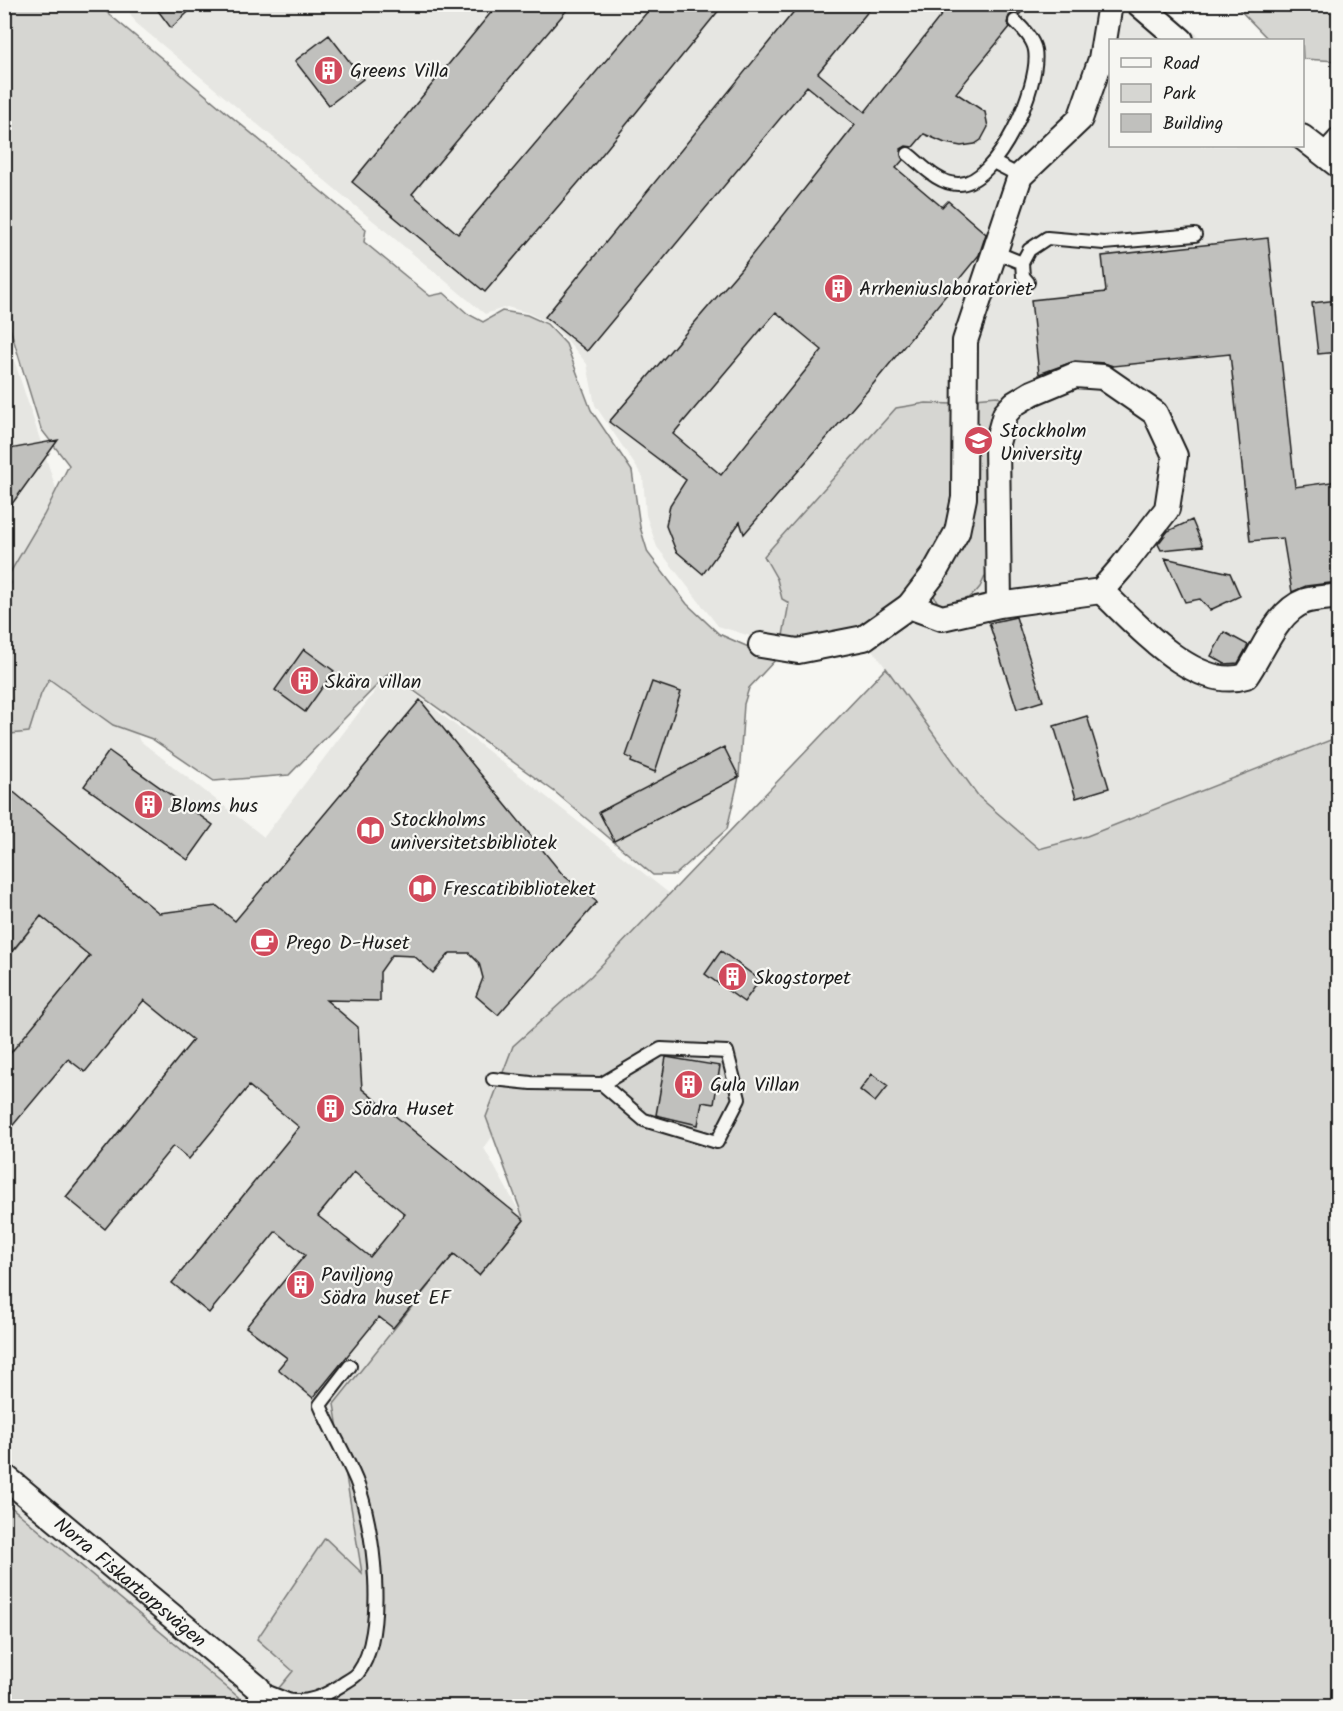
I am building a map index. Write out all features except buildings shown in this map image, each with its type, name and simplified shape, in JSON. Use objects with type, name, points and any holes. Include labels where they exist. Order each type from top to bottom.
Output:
[{"type":"street","points":[[761,645],[798,651],[864,638],[909,606],[933,575],[957,532],[964,498],[965,341],[1020,176],[1080,119],[1101,59],[1110,4]]},
{"type":"street","points":[[1139,4],[1180,39]]},
{"type":"street","points":[[1304,139],[1330,159]]},
{"type":"street","points":[[909,606],[942,618],[999,605],[1101,591],[1167,509],[1175,456],[1155,413],[1103,377],[1075,375],[1032,393],[1014,404],[1005,414],[998,443],[999,605]]},
{"type":"street","points":[[1101,591],[1147,633],[1188,665],[1204,675],[1235,680],[1246,676],[1292,608],[1306,601],[1338,597]]},
{"type":"street","name":"Norra Fiskartorpsvägen","points":[[4,1476],[258,1688]]},
{"type":"lane","points":[[908,154],[941,180],[959,185],[980,177],[993,162],[1018,121],[1028,99],[1037,68],[1035,48],[1026,32],[1015,21]]},
{"type":"lane","points":[[1330,159],[1338,134]]},
{"type":"lane","points":[[993,162],[1020,176]]},
{"type":"lane","points":[[1028,282],[1023,276],[1022,263],[1029,250],[1047,238],[1104,243],[1195,235]]},
{"type":"lane","points":[[995,252],[1022,263]]},
{"type":"lane","points":[[493,1078],[531,1083],[602,1084],[661,1049],[727,1052],[739,1099],[717,1142],[644,1120],[602,1084]]},
{"type":"lane","points":[[258,1688],[286,1703],[302,1703],[330,1692],[358,1674],[372,1640],[376,1594],[372,1548],[357,1482],[320,1405],[350,1366]]},
{"type":"shaded area","name":"Stockholm University","points":[[125,5],[1159,5],[1203,39],[1109,39],[1109,147],[1304,147],[1304,120],[1330,142],[1338,129],[1338,737],[1087,836],[1039,849],[979,797],[864,638],[798,651],[718,626],[657,547],[646,515],[643,477],[595,405],[587,364],[549,323],[528,313],[507,307],[485,314],[136,23]]},
{"type":"shaded area","points":[[4,329],[89,590],[126,690],[139,740],[264,837],[389,673],[670,894],[484,1148],[524,1220],[328,1424],[387,1607],[310,1706],[200,1706],[5,1545]]},
{"type":"green space","points":[[5,5],[98,5],[366,229],[364,242],[430,296],[444,293],[468,314],[483,322],[502,311],[527,315],[547,324],[566,344],[591,410],[632,471],[640,527],[648,553],[687,604],[719,634],[776,659],[749,688],[744,704],[739,777],[727,829],[675,875],[653,875],[555,792],[389,673],[289,775],[214,781],[152,739],[113,725],[49,679],[41,694],[29,732],[10,734],[4,729],[4,596],[11,583],[8,576],[44,515],[69,465],[41,429],[5,312]]},
{"type":"green space","points":[[1235,5],[1338,5],[1338,61],[1304,59],[1304,39],[1268,39]]},
{"type":"green space","points":[[997,396],[1005,402],[989,568],[980,587],[970,598],[956,605],[943,606],[934,595],[975,398]]},
{"type":"green space","points":[[926,403],[952,404],[955,500],[938,547],[903,595],[882,615],[855,631],[829,639],[782,641],[789,603],[782,599],[777,579],[764,556],[896,408]]},
{"type":"green space","points":[[886,668],[979,797],[1039,849],[1087,836],[1338,737],[1338,1706],[264,1706],[293,1671],[257,1639],[325,1538],[362,1573],[334,1404],[454,1254],[479,1275],[524,1220],[486,1117],[513,1046],[591,976]]},
{"type":"green space","points":[[41,916],[90,956],[5,1061],[5,961]]},
{"type":"green space","points":[[5,1502],[249,1706],[5,1706]]},
{"type":"waterway","points":[[4,1694],[13,1706]]},
{"type":"place","name":"Greens Villa","points":[[329,70]]},
{"type":"place","name":"Arrheniuslaboratoriet","points":[[838,288]]},
{"type":"place","name":"Stockholm University","points":[[979,441]]},
{"type":"place","name":"Skära villan","points":[[304,681]]},
{"type":"place","name":"Bloms hus","points":[[149,805]]},
{"type":"place","name":"Stockholms universitetsbibliotek","points":[[370,830]]},
{"type":"place","name":"Frescatibiblioteket","points":[[422,888]]},
{"type":"place","name":"Prego D-Huset","points":[[265,942]]},
{"type":"place","name":"Skogstorpet","points":[[733,977]]},
{"type":"place","name":"Gula Villan","points":[[689,1084]]},
{"type":"place","name":"Södra Huset","points":[[331,1108]]},
{"type":"place","name":"Paviljong Södra huset EF","points":[[300,1285]]}]
